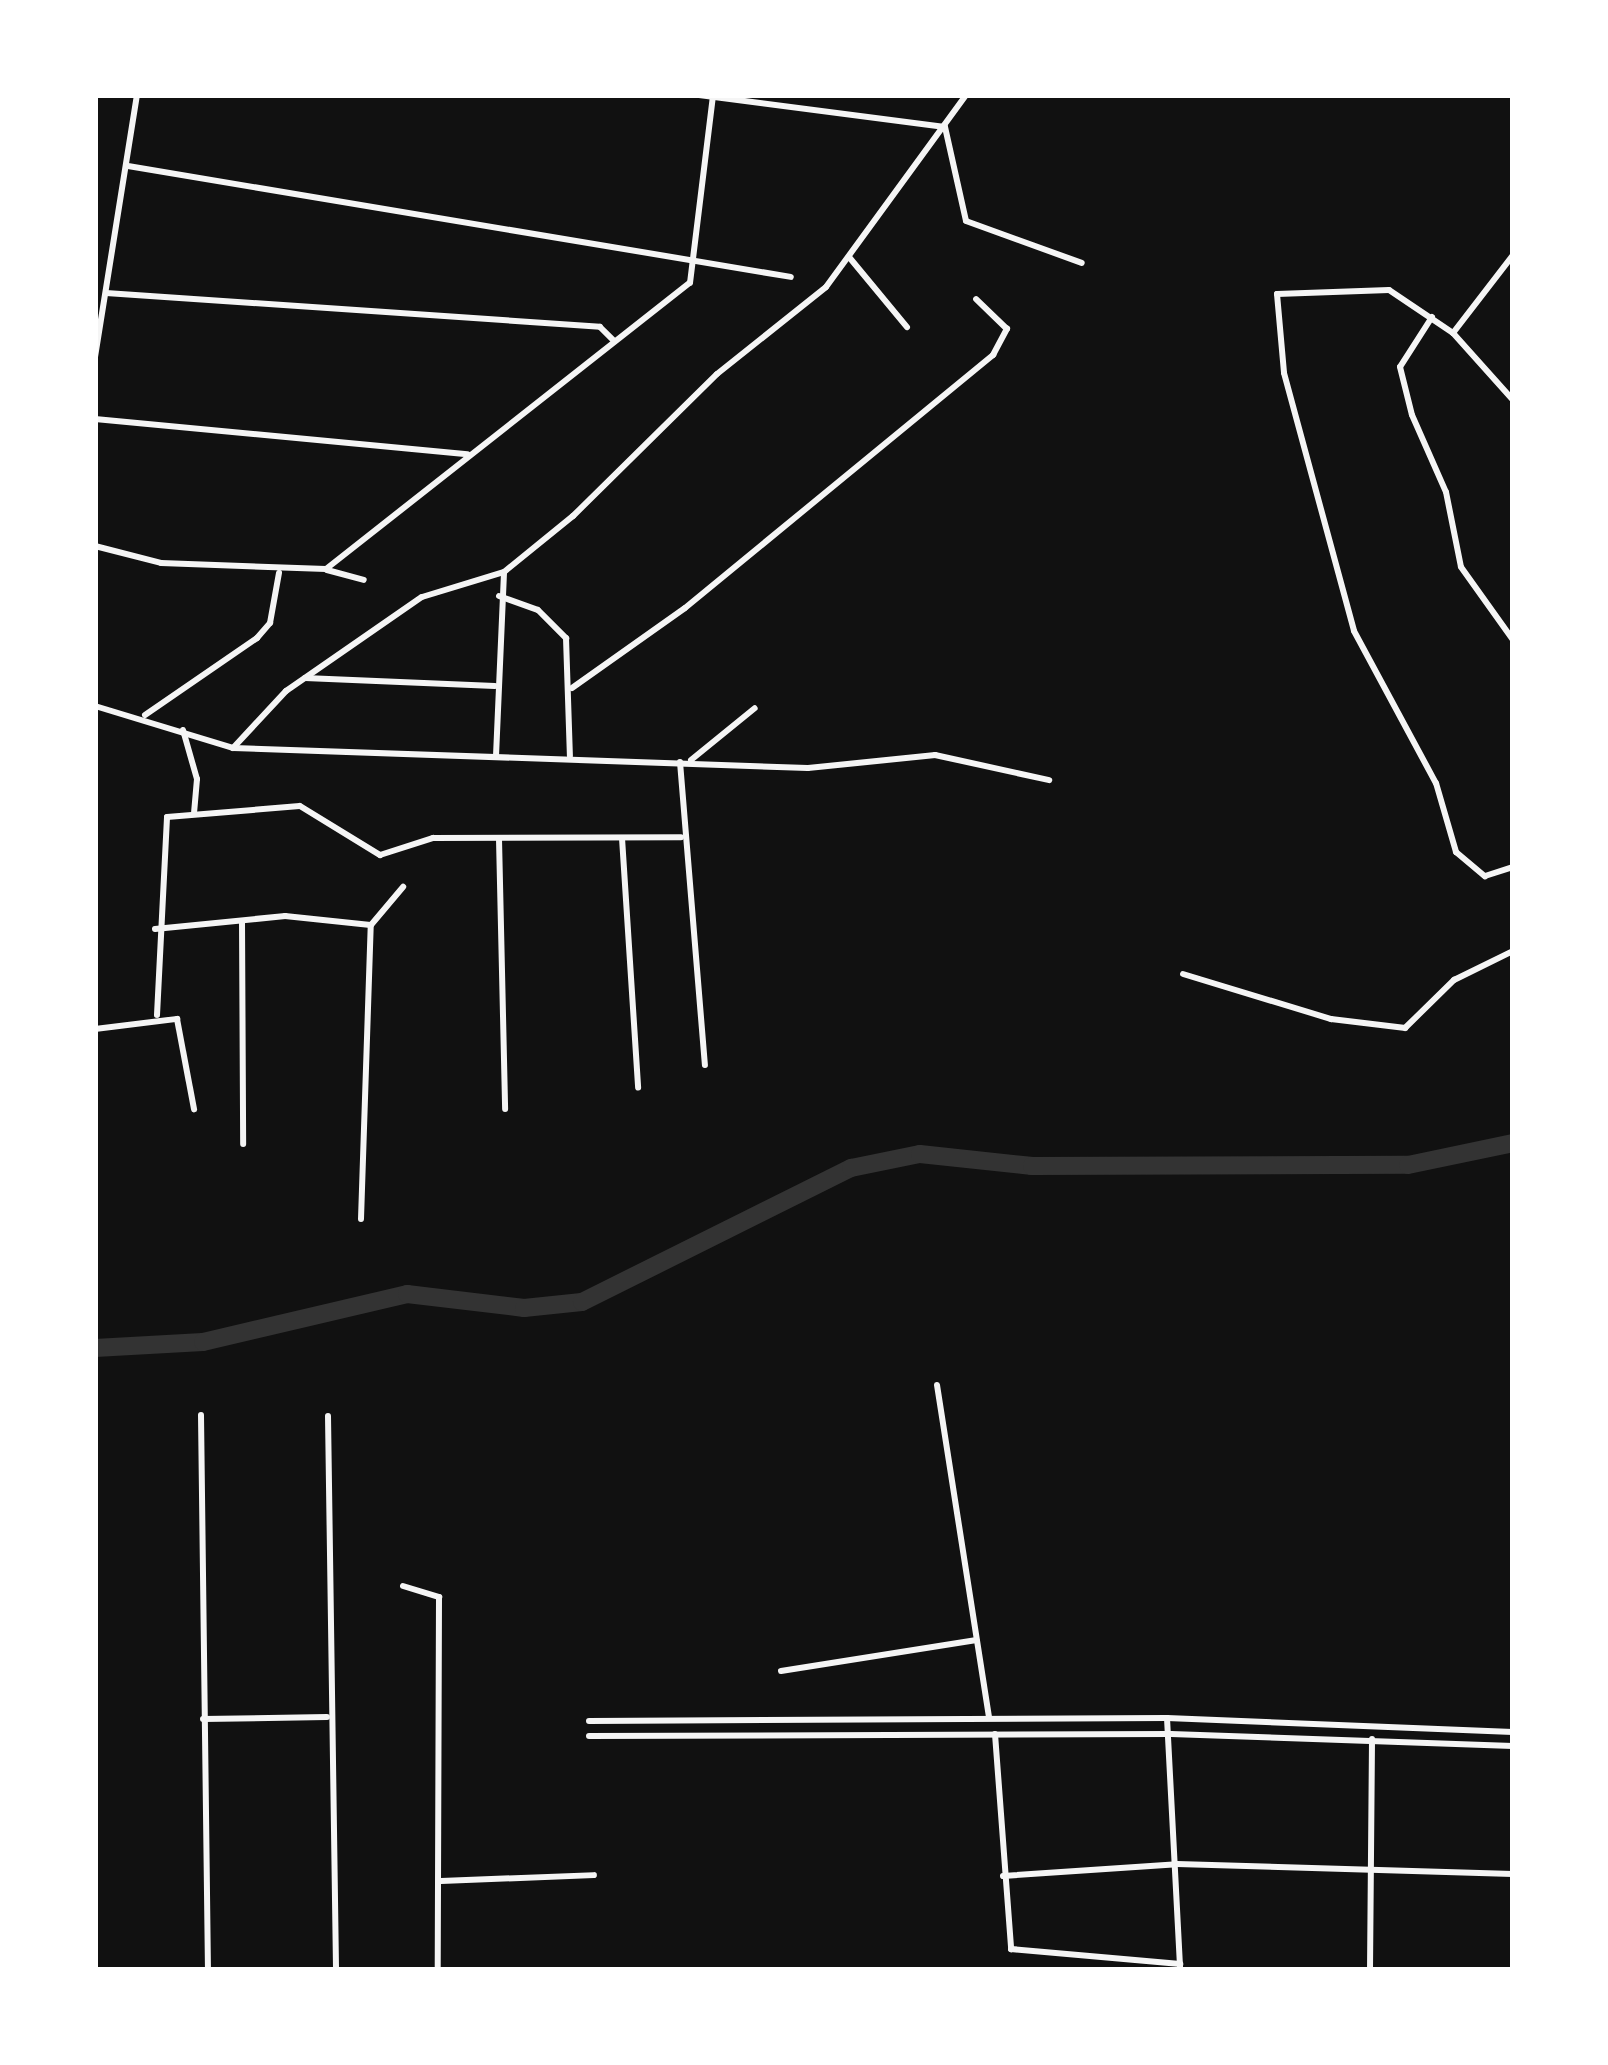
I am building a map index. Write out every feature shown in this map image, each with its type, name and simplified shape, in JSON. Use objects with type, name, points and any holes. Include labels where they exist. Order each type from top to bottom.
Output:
[{"type":"street","points":[[95,357],[128,166],[136,95]]},
{"type":"street","points":[[699,95],[945,128]]},
{"type":"street","points":[[232,748],[304,678],[431,591],[504,572],[849,257],[966,95]]},
{"type":"street","points":[[326,570],[467,454],[690,284],[699,257],[713,97]]},
{"type":"street","points":[[945,128],[966,221],[1082,263]]},
{"type":"street","points":[[128,166],[699,257],[791,277]]},
{"type":"street","points":[[1453,333],[1513,255]]},
{"type":"street","points":[[849,257],[907,327]]},
{"type":"street","points":[[1513,400],[1453,333],[1389,290],[1277,294],[1284,373],[1354,631],[1436,782],[1456,852],[1484,876],[1513,867]]},
{"type":"street","points":[[106,292],[600,327],[613,340]]},
{"type":"street","points":[[572,688],[685,608],[994,354],[1007,329],[976,299]]},
{"type":"street","points":[[1432,317],[1400,366],[1408,399],[1446,492],[1461,567],[1512,638]]},
{"type":"street","points":[[95,419],[467,454]]},
{"type":"street","points":[[95,546],[162,563],[279,573],[326,570],[364,580]]},
{"type":"street","points":[[496,756],[495,686],[499,596],[504,572]]},
{"type":"street","points":[[145,715],[257,638],[270,623],[279,573]]},
{"type":"street","points":[[499,596],[559,627],[572,688],[570,756]]},
{"type":"street","points":[[304,678],[495,686]]},
{"type":"street","points":[[95,706],[145,715],[232,748],[570,756],[808,768],[935,754],[1049,780]]},
{"type":"street","points":[[690,761],[755,708]]},
{"type":"street","points":[[182,730],[197,778],[194,812]]},
{"type":"street","points":[[680,762],[681,838],[706,1065]]},
{"type":"street","points":[[157,1015],[155,929],[162,822],[194,812],[311,808],[366,854],[433,838],[681,838]]},
{"type":"street","points":[[622,838],[638,1087]]},
{"type":"street","points":[[499,839],[505,1109]]},
{"type":"street","points":[[361,1219],[371,925],[402,887]]},
{"type":"street","points":[[155,929],[242,922],[371,925]]},
{"type":"street","points":[[242,922],[243,1144]]},
{"type":"street","points":[[1183,974],[1330,1019],[1404,1028],[1454,980],[1513,951]]},
{"type":"street","points":[[95,1029],[157,1015],[183,1028],[194,1108]]},
{"type":"street","points":[[937,1386],[989,1718]]},
{"type":"street","points":[[202,1415],[208,1970]]},
{"type":"street","points":[[328,1416],[327,1717],[336,1970]]},
{"type":"street","points":[[403,1586],[439,1597],[438,1970]]},
{"type":"street","points":[[781,1671],[977,1640]]},
{"type":"street","points":[[203,1718],[327,1717]]},
{"type":"street","points":[[995,1734],[1003,1876],[1014,1952],[1180,1967],[1171,1734],[1167,1718]]},
{"type":"street","points":[[588,1720],[1167,1718],[1513,1732]]},
{"type":"street","points":[[589,1736],[1171,1734],[1513,1746]]},
{"type":"street","points":[[1370,1970],[1372,1739]]},
{"type":"street","points":[[1003,1876],[1177,1864],[1513,1874]]},
{"type":"street","points":[[441,1881],[594,1875]]},
{"type":"waterway","points":[[95,1348],[203,1342],[407,1294],[524,1308],[582,1302],[851,1168],[920,1154],[1032,1166],[1408,1165],[1513,1143]]}]
